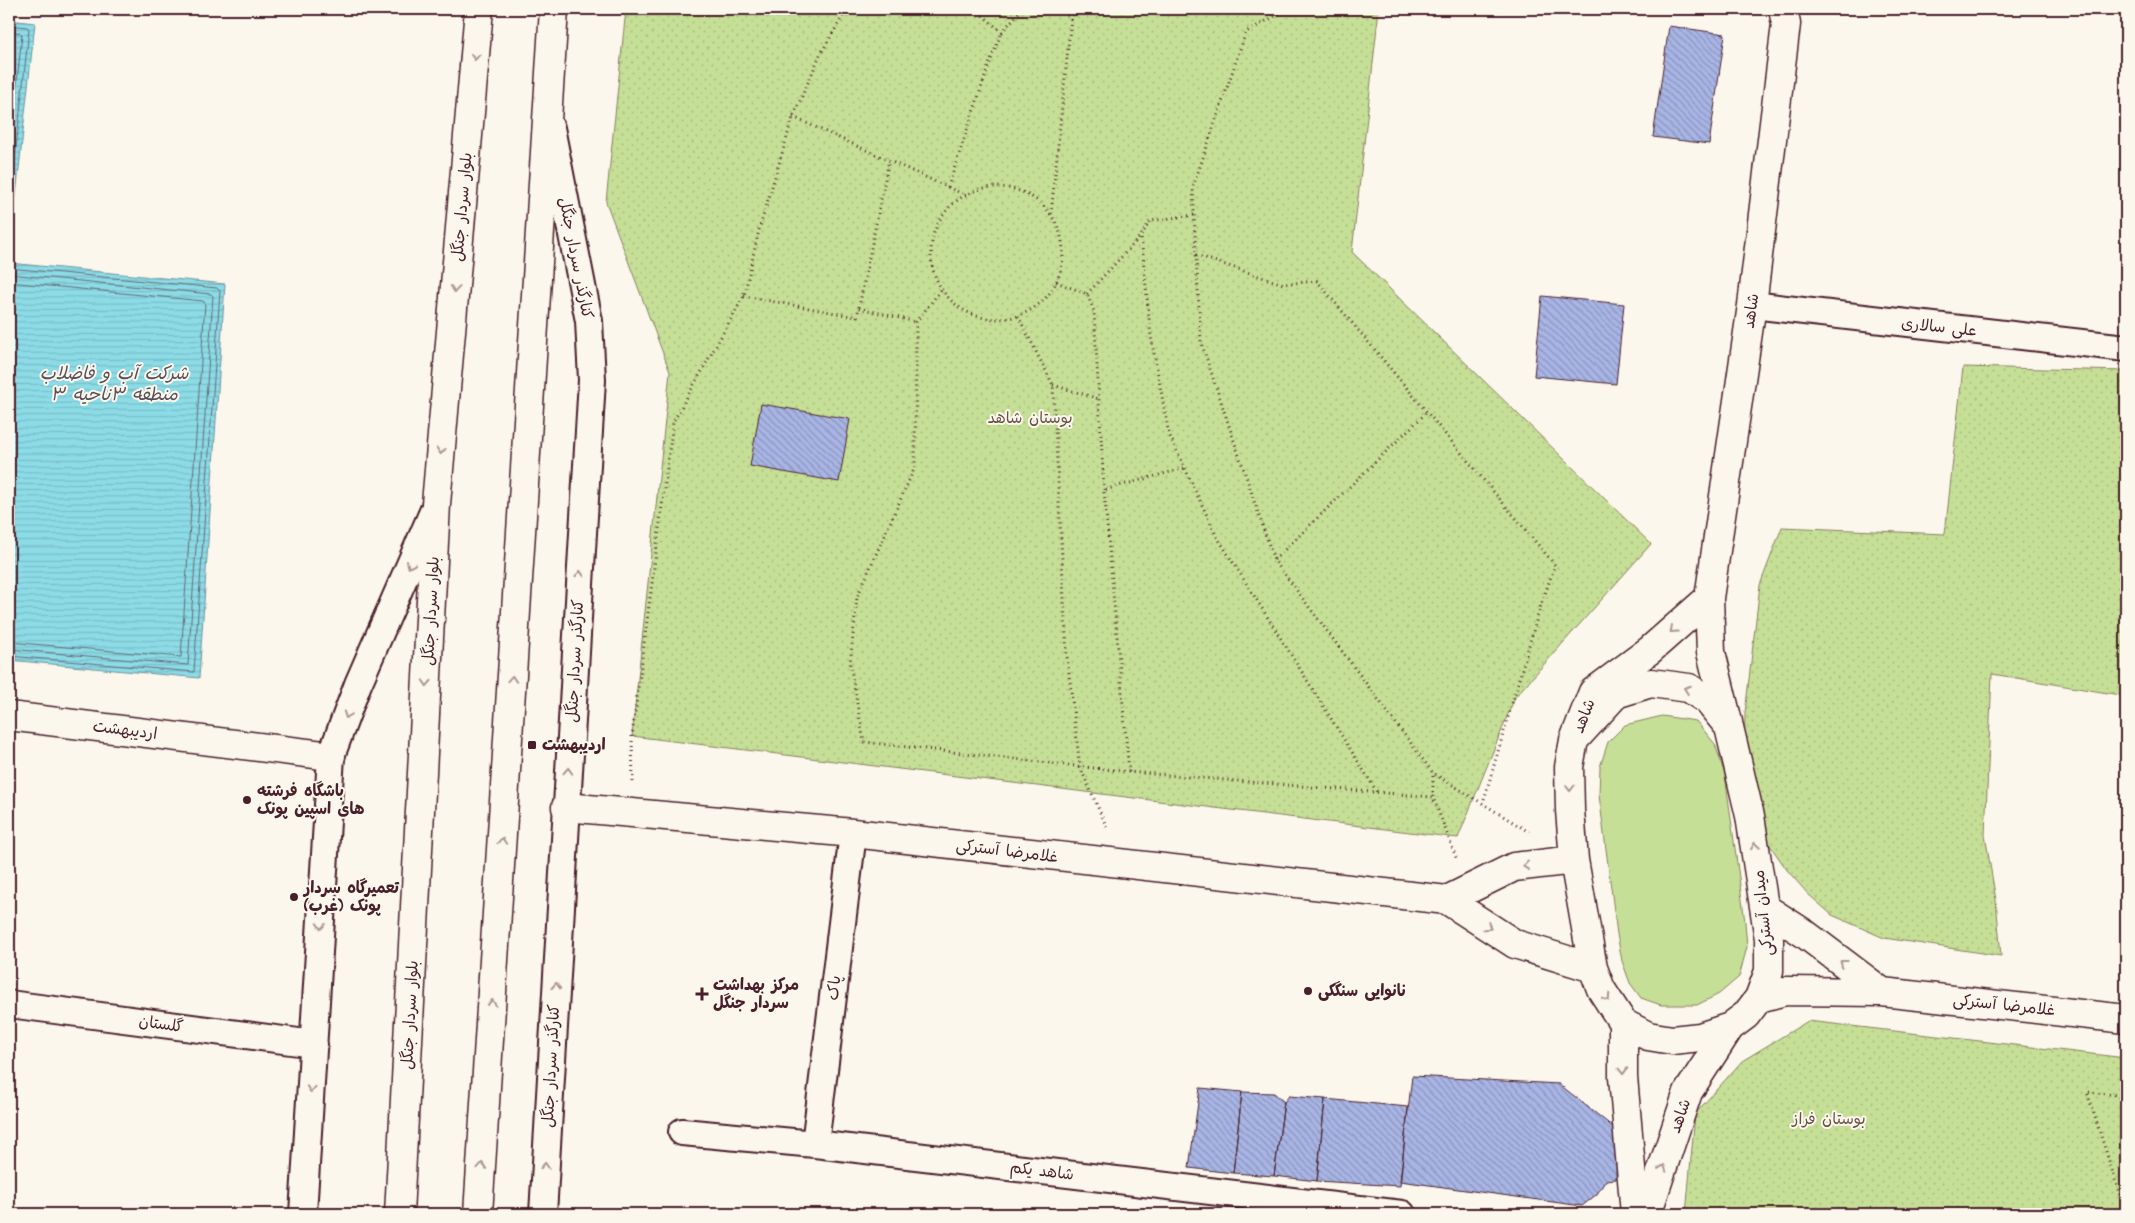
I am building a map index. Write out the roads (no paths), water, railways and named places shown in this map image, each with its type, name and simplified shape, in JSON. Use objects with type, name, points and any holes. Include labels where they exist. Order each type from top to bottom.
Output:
[{"type":"street","name":"بلوار سردار جنگل","points":[[399,1214],[436,504],[479,9]]},
{"type":"street","points":[[478,1214],[554,9]]},
{"type":"street","name":"شاهد","points":[[1729,727],[1711,652],[1709,598],[1752,305],[1788,14]]},
{"type":"street","name":"کنارگذر سردار جنگل","points":[[543,1214],[592,380],[589,321],[548,112]]},
{"type":"street","name":"علی سالاری","points":[[1752,305],[2126,348]]},
{"type":"street","points":[[303,1214],[331,756],[358,684],[436,504]]},
{"type":"street","name":"شاهد","points":[[1574,740],[1593,692],[1650,650],[1709,598]]},
{"type":"street","name":"میدان آسترکی","points":[[1651,683],[1689,688],[1707,700],[1729,727],[1750,816],[1769,939],[1769,971],[1759,998],[1746,1015],[1730,1027],[1700,1037],[1672,1040],[1648,1036],[1623,1023],[1601,989],[1593,968],[1574,860],[1570,802],[1570,766],[1574,740],[1616,694],[1651,683]]},
{"type":"street","name":"اردیبهشت","points":[[9,716],[331,756]]},
{"type":"street","name":"غلامرضا آسترکی","points":[[566,808],[853,833],[1123,864],[1458,895]]},
{"type":"street","name":"پاک","points":[[815,1144],[853,833]]},
{"type":"street","points":[[1574,860],[1514,867],[1458,895],[1515,944],[1593,968]]},
{"type":"street","points":[[1765,908],[1805,934],[1882,992]]},
{"type":"street","name":"غلامرضا آسترکی","points":[[1759,998],[1785,991],[1882,992],[2126,1019]]},
{"type":"street","name":"گلستان","points":[[9,1004],[314,1044]]},
{"type":"street","points":[[1623,1023],[1623,1077],[1635,1214]]},
{"type":"street","name":"شاهد","points":[[1647,1214],[1688,1092],[1730,1027]]},
{"type":"street","name":"شاهد یکم","points":[[682,1132],[815,1144],[1402,1214]]},
{"type":"water","points":[[9,20],[35,23],[9,259]]},
{"type":"water","name":"شرکت آب و فاضلاب منطقه ۳ناحیه ۳","points":[[9,263],[225,284],[199,678],[9,660]]},
{"type":"place","name":"اردیبهشت","points":[[532,745]]},
{"type":"place","name":"باشگاه فرشته های اسپین پونک","points":[[247,800]]},
{"type":"place","name":"تعمیرگاه سردار پونک (غرب)","points":[[294,897]]},
{"type":"place","name":"نانوایی سنگکی","points":[[1308,991]]},
{"type":"place","name":"مرکز بهداشت سردار جنگل","points":[[702,994]]},
{"type":"park label","name":"بوستان شاهد","points":[[1030,418]]},
{"type":"park label","name":"بوستان فراز","points":[[1829,1119]]}]
